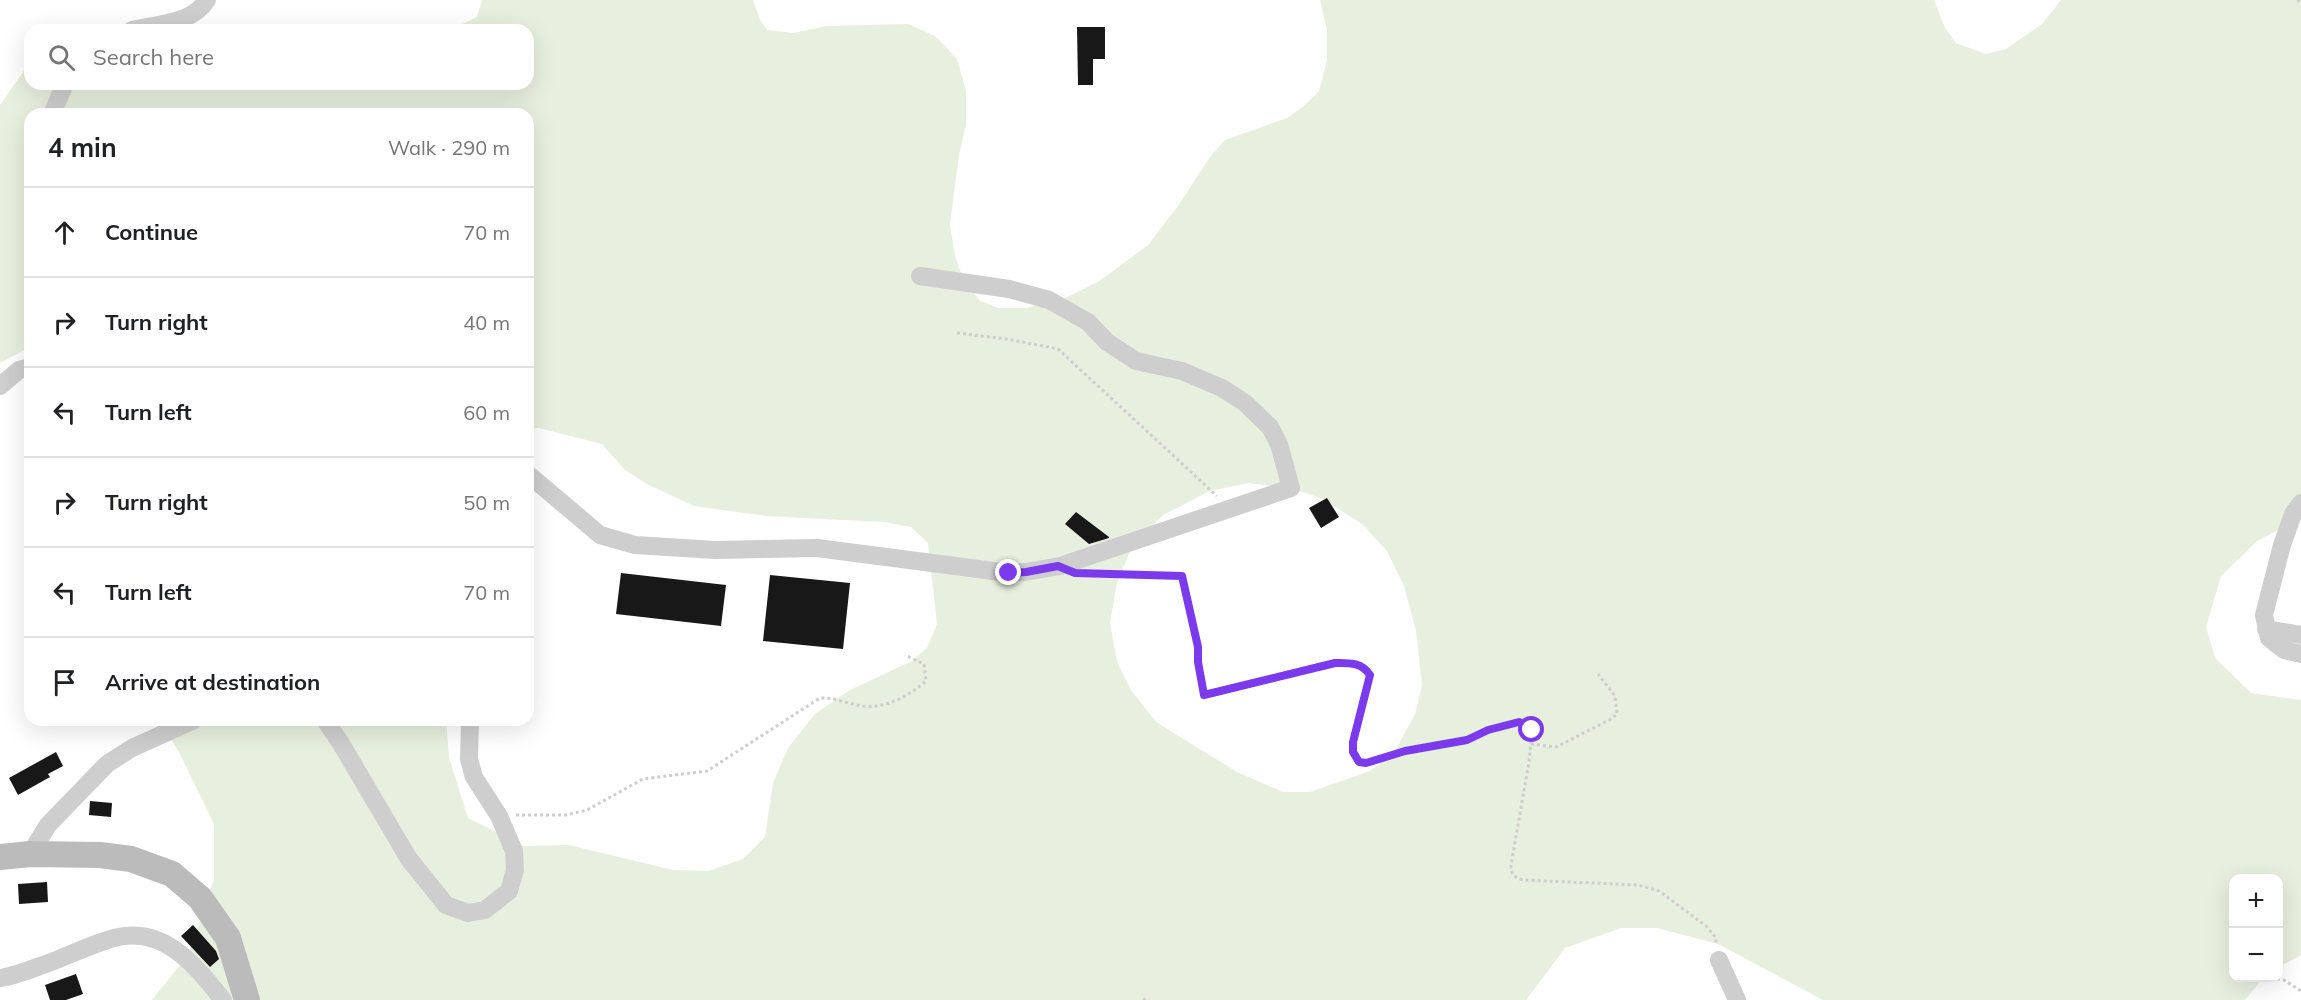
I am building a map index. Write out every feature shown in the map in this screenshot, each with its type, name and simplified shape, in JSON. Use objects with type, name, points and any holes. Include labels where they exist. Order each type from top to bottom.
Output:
[{"type":"street","points":[[159,24],[182,19],[200,11],[207,0]]},
{"type":"street","points":[[55,108],[62,90]]},
{"type":"street","points":[[534,479],[600,535],[635,545],[715,550],[817,548],[1009,573],[1058,566],[1291,488],[1279,444],[1270,427],[1245,403],[1222,388],[1182,371],[1136,361],[1107,342],[1088,322],[1049,300],[1009,289],[920,276]]},
{"type":"street","points":[[0,386],[19,370],[24,369]]},
{"type":"street","points":[[2301,503],[2293,514],[2264,615],[2269,638],[2284,650],[2301,654]]},
{"type":"street","points":[[2266,629],[2301,634]]},
{"type":"street","points":[[30,854],[48,825],[107,764],[132,748],[181,726]]},
{"type":"street","points":[[329,726],[409,858],[446,905],[468,913],[485,910],[509,891],[515,870],[514,850],[499,816],[474,777],[469,759],[470,726]]},
{"type":"street","points":[[0,857],[30,854],[99,855],[131,859],[172,874],[200,898],[228,938],[247,1000]]},
{"type":"street","points":[[0,978],[50,963],[114,938],[132,936],[157,938],[170,945],[203,975],[223,1000]]},
{"type":"street","points":[[1719,960],[1737,1000]]},
{"type":"path","points":[[957,333],[1007,339],[1058,349],[1229,508]]},
{"type":"path","points":[[1058,566],[1075,573],[1182,576],[1198,647],[1198,662],[1204,695],[1335,663],[1355,663],[1365,667],[1370,675],[1368,689],[1353,747],[1359,762],[1366,763],[1405,751],[1467,740],[1488,730],[1519,722],[1529,725],[1532,730],[1531,744],[1511,865],[1511,872],[1515,877],[1523,880],[1638,885],[1659,891],[1706,926],[1716,938],[1719,960]]},
{"type":"path","points":[[499,816],[566,814],[587,810],[644,779],[707,771],[820,698],[862,706],[882,706],[918,688],[926,681],[924,664],[905,655]]},
{"type":"path","points":[[1531,744],[1556,747],[1617,714],[1615,696],[1599,674]]},
{"type":"path","points":[[2283,980],[2301,991]]},
{"type":"path","points":[[1143,1000],[1148,996]]},
{"type":"green space","points":[[482,0],[753,0],[760,20],[767,30],[794,33],[826,26],[908,24],[935,36],[957,59],[966,91],[966,125],[959,155],[950,224],[955,256],[962,276],[980,301],[999,308],[1026,308],[1063,299],[1098,282],[1148,245],[1178,206],[1210,157],[1225,140],[1287,118],[1319,91],[1327,60],[1327,30],[1320,0],[1934,0],[1945,28],[1956,43],[1986,54],[2006,49],[2042,24],[2061,0],[2301,0],[2301,518],[2257,541],[2221,576],[2206,627],[2215,658],[2251,693],[2301,700],[2301,955],[2283,965],[2283,874],[2229,874],[2229,982],[2260,982],[2245,1000],[1823,1000],[1718,944],[1657,928],[1621,928],[1565,948],[1526,1000],[152,1000],[188,955],[214,879],[214,824],[179,752],[163,726],[446,726],[449,757],[468,818],[524,846],[569,845],[673,870],[708,871],[743,859],[765,837],[773,783],[788,748],[815,714],[850,690],[912,661],[927,648],[937,624],[928,543],[911,527],[884,522],[765,516],[694,506],[647,484],[625,470],[602,444],[534,428],[534,108],[24,108],[24,350],[0,363],[0,105],[24,71],[24,90],[534,90],[534,24],[462,24],[477,17]],"holes":[[[1249,483],[1294,489],[1323,499],[1362,524],[1387,551],[1404,586],[1416,631],[1422,685],[1415,714],[1395,751],[1370,771],[1310,792],[1283,792],[1237,772],[1156,722],[1131,690],[1117,662],[1110,623],[1117,583],[1133,544],[1163,515],[1210,491]]]},
{"type":"building","points":[[1077,27],[1105,27],[1105,59],[1093,59],[1093,85],[1078,85]]},
{"type":"building","points":[[1327,498],[1339,517],[1321,528],[1309,508]]},
{"type":"building","points":[[1076,512],[1109,538],[1089,544],[1065,524]]},
{"type":"building","points":[[621,573],[726,585],[721,626],[616,614]]},
{"type":"building","points":[[770,575],[850,583],[843,649],[763,641]]},
{"type":"building","points":[[56,752],[63,766],[48,774],[50,777],[18,795],[9,778]]},
{"type":"building","points":[[90,801],[112,803],[111,817],[89,815]]},
{"type":"building","points":[[47,882],[48,902],[19,904],[18,884]]},
{"type":"building","points":[[193,925],[216,951],[219,959],[210,967],[181,936]]},
{"type":"building","points":[[76,974],[83,994],[66,1000],[50,1000],[45,985]]},
{"type":"route","points":[[1009,573],[1058,566],[1075,573],[1182,576],[1198,647],[1198,662],[1204,695],[1335,663],[1355,663],[1365,667],[1370,675],[1368,689],[1353,742],[1353,752],[1359,762],[1366,763],[1405,751],[1467,740],[1488,730],[1519,722],[1529,725],[1532,730]]}]
